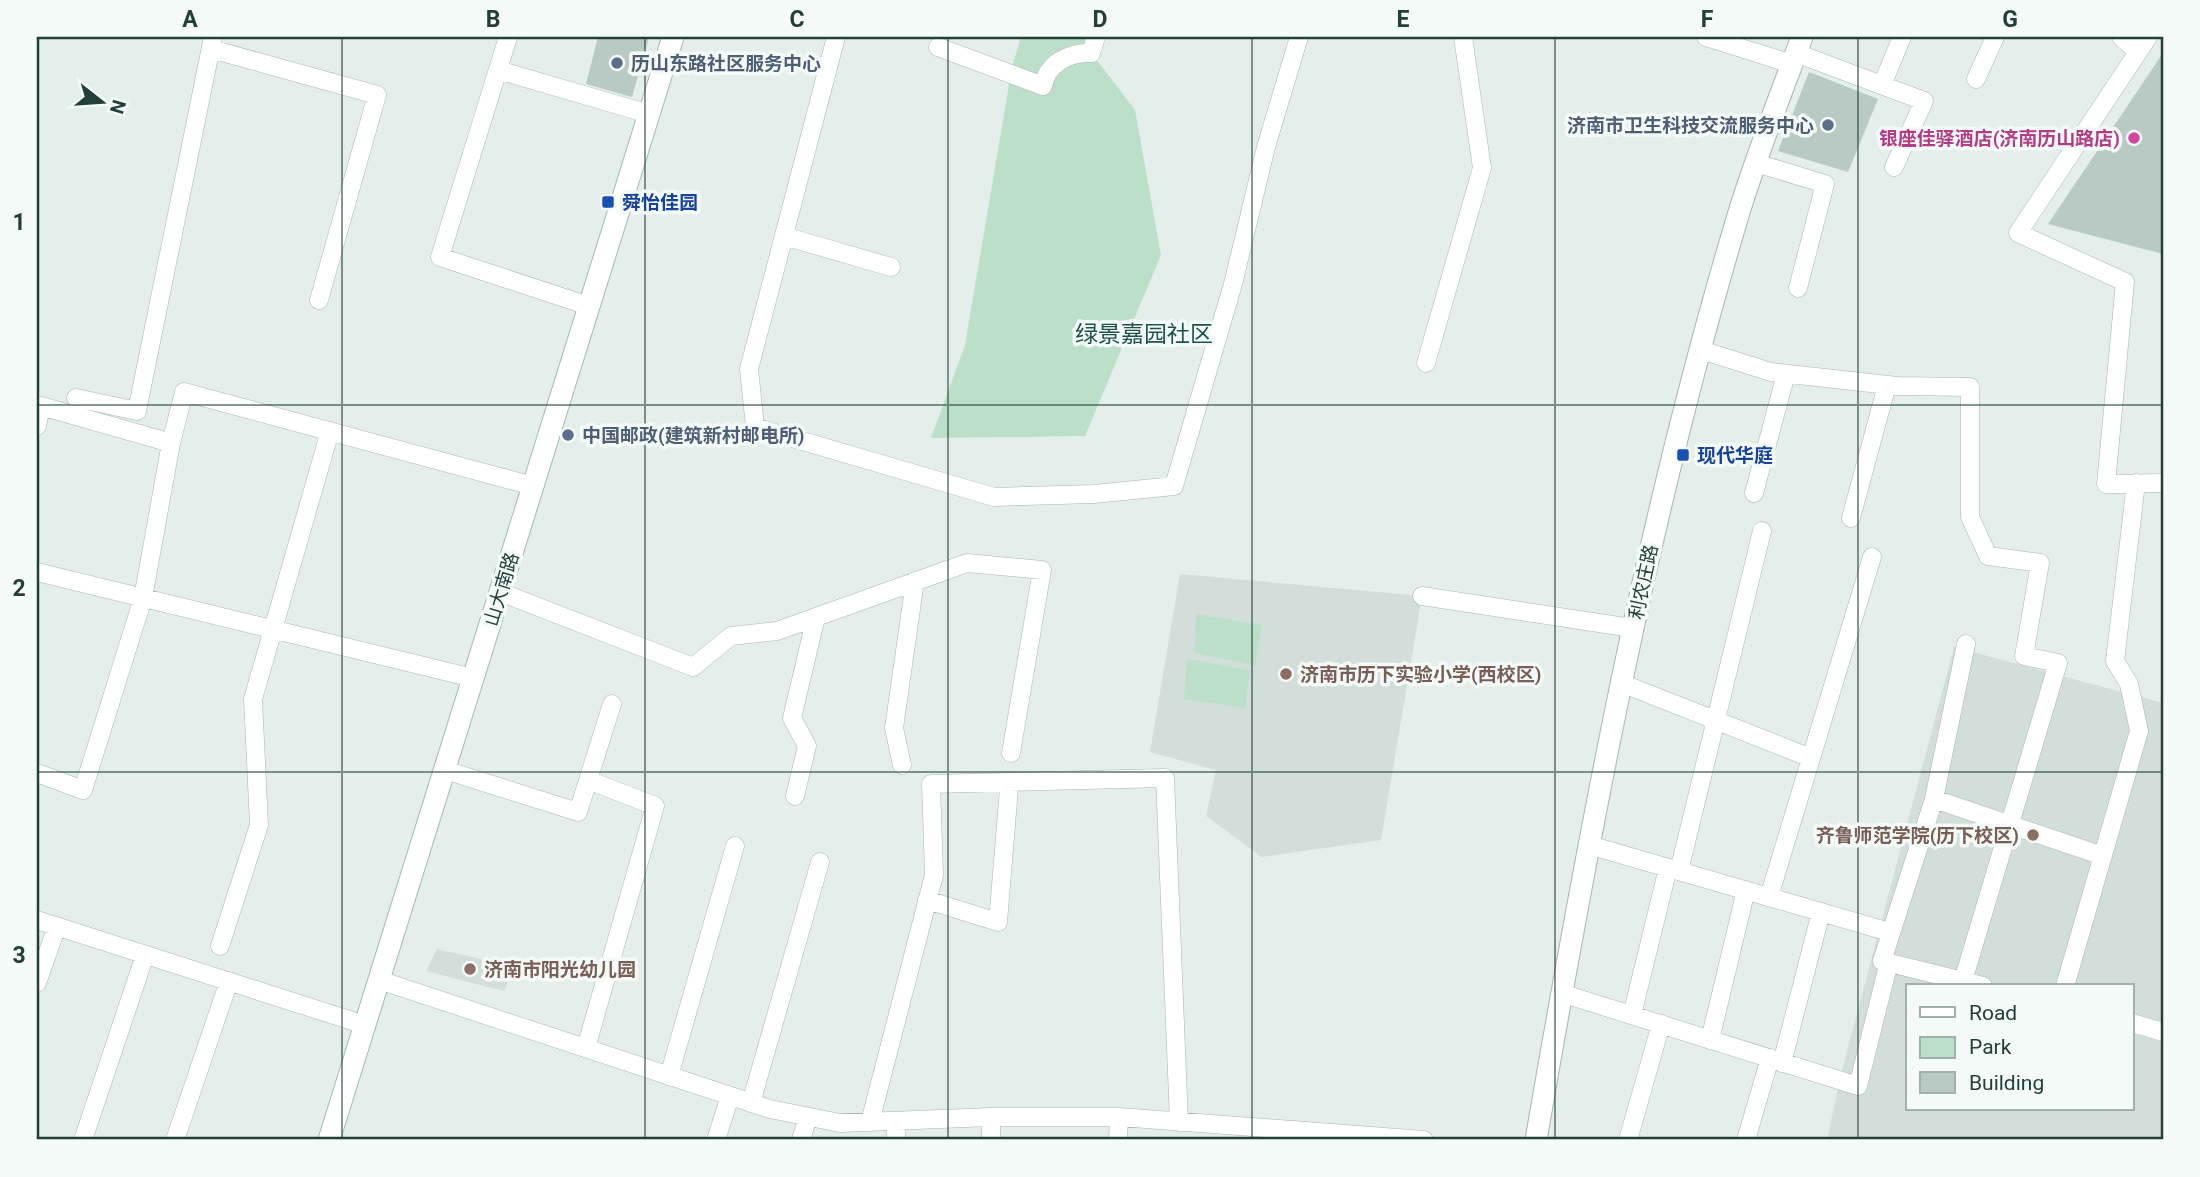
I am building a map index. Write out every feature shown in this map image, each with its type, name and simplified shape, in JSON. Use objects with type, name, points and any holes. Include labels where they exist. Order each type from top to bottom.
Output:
[{"type":"main road","name":"山大南路","points":[[329,1140],[673,37]]},
{"type":"main road","name":"利农庄路","points":[[1536,1140],[1561,993],[1621,682],[1668,469],[1756,163],[1797,51]]},
{"type":"street","points":[[508,37],[440,257],[589,306]]},
{"type":"street","points":[[836,37],[748,369],[755,427],[995,497],[1094,494],[1174,486],[1233,284],[1266,148],[1299,37]]},
{"type":"street","points":[[938,47],[1043,86],[1044,77],[1060,61],[1074,52],[1091,53],[1096,37]]},
{"type":"street","points":[[1426,363],[1482,168],[1463,37]]},
{"type":"street","points":[[1706,37],[1797,51],[1924,101],[1894,167]]},
{"type":"street","points":[[1882,85],[1902,37]]},
{"type":"street","points":[[1976,79],[1995,37]]},
{"type":"street","points":[[2121,37],[2137,52]]},
{"type":"street","points":[[2148,37],[2018,233],[2125,282],[2105,484],[2163,483]]},
{"type":"street","points":[[76,398],[137,411],[212,43],[377,95],[319,300]]},
{"type":"street","points":[[498,70],[649,114]]},
{"type":"street","points":[[1756,163],[1825,184],[1798,288]]},
{"type":"street","points":[[784,236],[891,267]]},
{"type":"street","points":[[1701,350],[1770,372],[1887,385],[1969,387],[1970,517],[1988,556],[2040,563],[2024,656],[2058,663],[1963,981]]},
{"type":"street","points":[[1754,493],[1786,374]]},
{"type":"street","points":[[1851,518],[1887,385]]},
{"type":"street","points":[[37,773],[83,790],[144,598],[171,443],[184,392],[533,486]]},
{"type":"street","points":[[37,426],[41,405],[171,443]]},
{"type":"street","points":[[220,946],[258,825],[254,699],[330,431]]},
{"type":"street","points":[[2066,984],[2139,731],[2129,684],[2115,661],[2136,483]]},
{"type":"street","points":[[1632,1015],[1716,720],[1762,531]]},
{"type":"street","points":[[1769,897],[1872,557]]},
{"type":"street","points":[[500,592],[693,667],[731,636],[776,631],[967,563],[1042,570],[1011,753]]},
{"type":"street","points":[[37,572],[473,678]]},
{"type":"street","points":[[902,765],[894,728],[915,582]]},
{"type":"street","points":[[1422,596],[1632,628]]},
{"type":"street","points":[[795,796],[807,747],[792,719],[816,617]]},
{"type":"street","points":[[1966,644],[1934,799],[1882,961],[1975,984]]},
{"type":"street","points":[[1621,682],[1811,758]]},
{"type":"street","points":[[445,770],[578,812],[612,704]]},
{"type":"street","points":[[870,1122],[934,875],[931,784],[1165,778],[1179,1122]]},
{"type":"street","points":[[586,1048],[655,806],[588,780]]},
{"type":"street","points":[[927,900],[998,922],[1010,788]]},
{"type":"street","points":[[1934,799],[2103,856]]},
{"type":"street","points":[[1589,845],[1886,930]]},
{"type":"street","points":[[669,1076],[735,846]]},
{"type":"street","points":[[751,1103],[820,862]]},
{"type":"street","points":[[1710,1040],[1746,890]]},
{"type":"street","points":[[1746,1140],[1776,1060],[1821,912]]},
{"type":"street","points":[[37,920],[365,1025]]},
{"type":"street","points":[[37,983],[57,926]]},
{"type":"street","points":[[83,1140],[145,955]]},
{"type":"street","points":[[1561,993],[1858,1086],[1889,962]]},
{"type":"street","points":[[379,980],[751,1103],[839,1123],[991,1117],[1119,1117],[1179,1122],[1251,1134],[1424,1140]]},
{"type":"street","points":[[176,1140],[229,981]]},
{"type":"street","points":[[1628,1140],[1661,1024]]},
{"type":"street","points":[[2134,1024],[2163,1032]]},
{"type":"street","points":[[716,1140],[730,1096]]},
{"type":"street","points":[[801,1140],[808,1117]]},
{"type":"street","points":[[991,1117],[991,1140]]},
{"type":"street","points":[[1118,1140],[1119,1117]]},
{"type":"street","points":[[896,1121],[897,1140]]},
{"type":"shaded area","name":"济南市历下实验小学(西校区)","points":[[1180,574],[1422,596],[1381,840],[1262,857],[1206,816],[1216,770],[1150,752]]},
{"type":"shaded area","name":"齐鲁师范学院(历下校区)","points":[[1954,647],[2163,703],[2163,1140],[1827,1140],[1841,1074]]},
{"type":"shaded area","name":"济南市阳光幼儿园","points":[[437,949],[514,967],[504,991],[426,971]]},
{"type":"green space","points":[[1021,37],[1098,37],[1093,55],[1135,110],[1161,255],[1085,436],[931,438],[965,345],[1012,67]]},
{"type":"green space","points":[[1196,614],[1262,625],[1255,665],[1195,653]]},
{"type":"green space","points":[[1187,659],[1250,670],[1245,708],[1184,699]]},
{"type":"building","name":"历山东路社区服务中心","points":[[598,37],[649,37],[632,97],[586,84]]},
{"type":"building","name":"银座佳驿酒店(济南历山路店)","points":[[2163,53],[2163,254],[2048,224]]},
{"type":"building","name":"济南市卫生科技交流服务中心","points":[[1809,72],[1878,99],[1848,172],[1778,151]]},
{"type":"place","name":"历山东路社区服务中心","points":[[617,63]]},
{"type":"place","name":"济南市卫生科技交流服务中心","points":[[1828,125]]},
{"type":"place","name":"银座佳驿酒店(济南历山路店)","points":[[2134,138]]},
{"type":"place","name":"舜怡佳园","points":[[608,202]]},
{"type":"place","name":"中国邮政(建筑新村邮电所)","points":[[568,435]]},
{"type":"place","name":"现代华庭","points":[[1683,455]]},
{"type":"place","name":"济南市历下实验小学(西校区)","points":[[1286,674]]},
{"type":"place","name":"齐鲁师范学院(历下校区)","points":[[2033,835]]},
{"type":"place","name":"济南市阳光幼儿园","points":[[470,969]]},
{"type":"district","name":"绿景嘉园社区","points":[[1144,334]]}]
